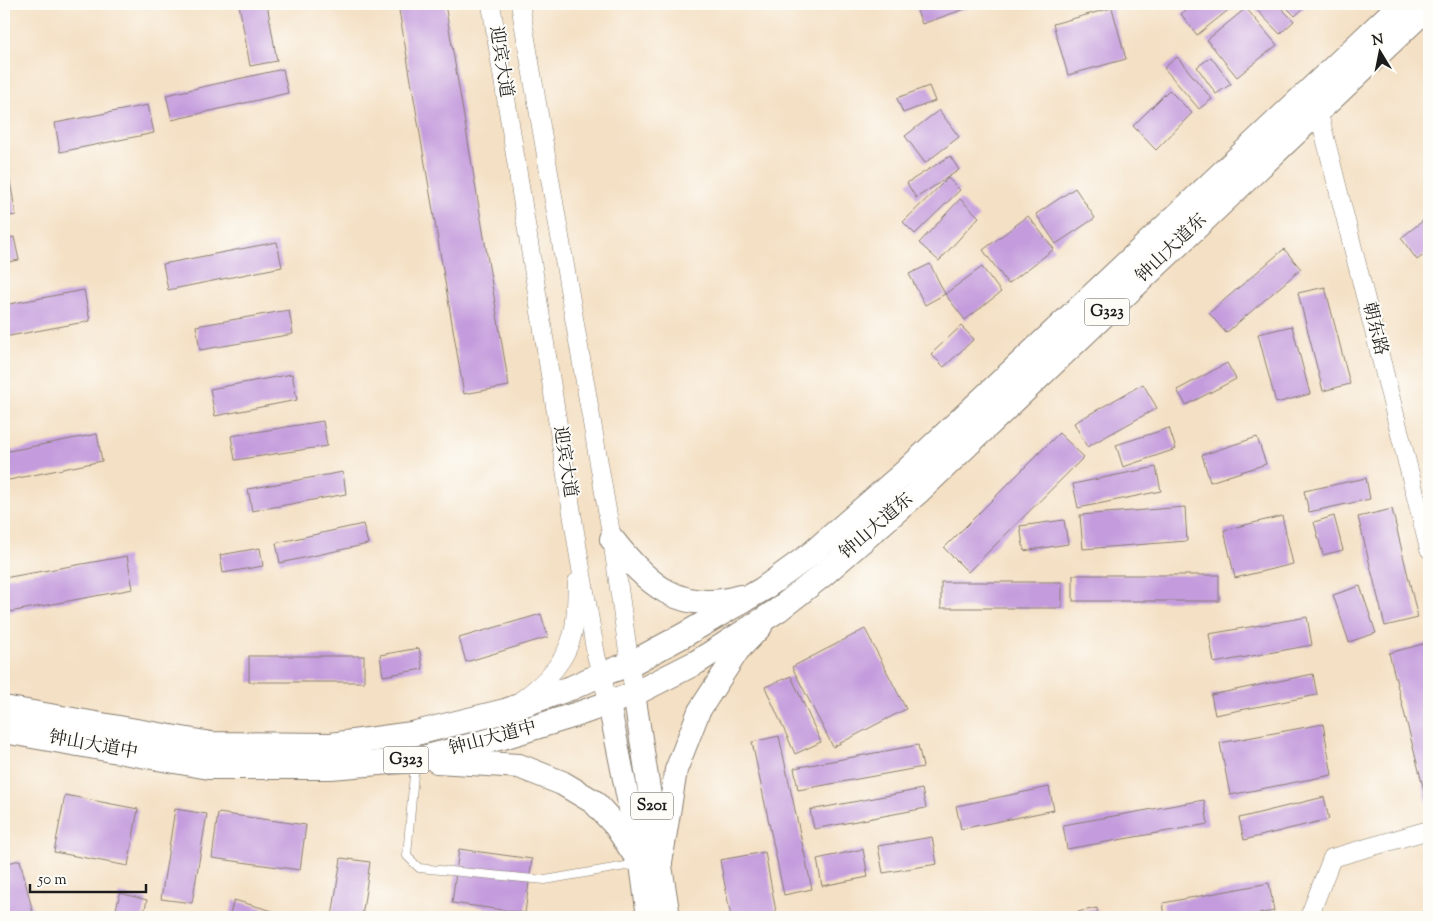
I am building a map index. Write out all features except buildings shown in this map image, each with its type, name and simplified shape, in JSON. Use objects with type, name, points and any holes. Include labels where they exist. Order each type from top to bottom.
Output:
[{"type":"highway","name":"钟山大道东","points":[[763,589],[811,554],[905,472],[1402,4]]},
{"type":"highway","name":"钟山大道东","points":[[778,610],[824,574],[916,493],[1429,6]]},
{"type":"highway","points":[[612,540],[633,566],[657,587],[673,596],[701,603],[726,601],[763,589]]},
{"type":"highway","name":"钟山大道中","points":[[4,708],[211,744],[331,745],[412,734],[505,712],[630,664],[763,589]]},
{"type":"highway","name":"钟山大道中","points":[[4,731],[209,767],[331,767],[415,760],[503,737],[609,704],[634,694],[697,662],[778,610]]},
{"type":"highway","points":[[415,760],[519,766],[562,783],[594,802],[651,863]]},
{"type":"main road","points":[[651,863],[676,770],[699,711],[738,651],[778,610]]},
{"type":"main road","name":"迎宾大道","points":[[634,694],[651,863],[648,917]]},
{"type":"main road","name":"迎宾大道","points":[[609,704],[651,863],[668,917]]},
{"type":"street","name":"迎宾大道","points":[[491,4],[579,557],[596,655],[609,704]]},
{"type":"street","name":"迎宾大道","points":[[520,4],[612,540],[634,694]]},
{"type":"street","name":"朝东路","points":[[1318,110],[1429,549]]},
{"type":"street","points":[[505,712],[539,687],[559,663],[569,645],[573,635],[579,557]]},
{"type":"street","points":[[1309,917],[1332,858],[1429,830]]},
{"type":"lane","points":[[415,760],[407,856],[419,868],[545,880],[651,863]]}]
